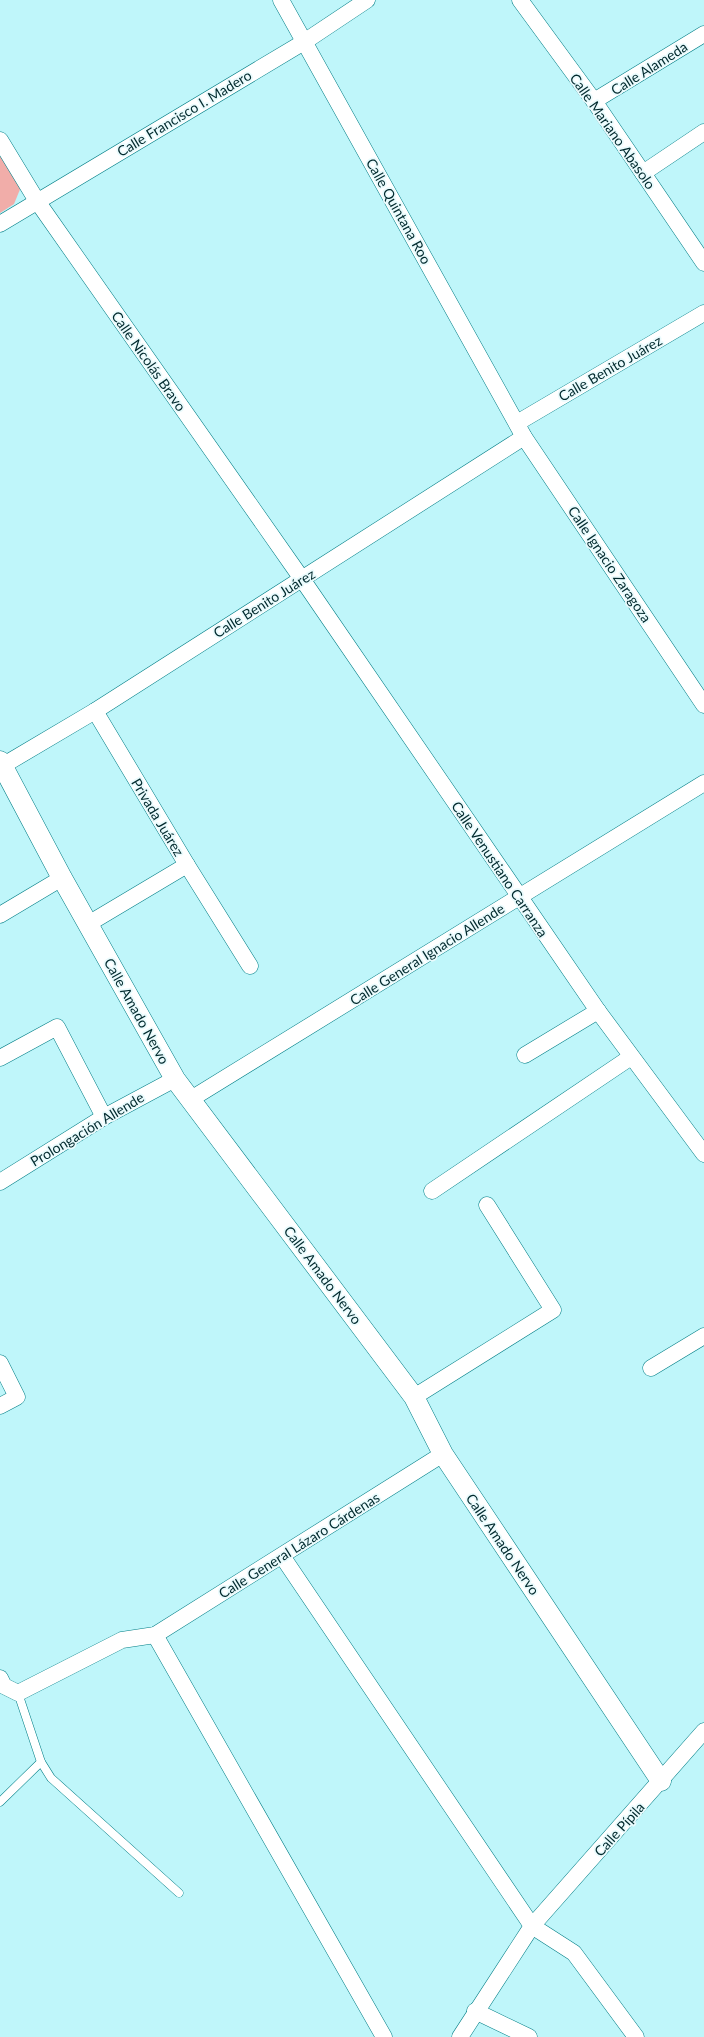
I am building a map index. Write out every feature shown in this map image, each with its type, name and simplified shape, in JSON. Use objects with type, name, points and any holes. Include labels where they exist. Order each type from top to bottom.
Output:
[{"type":"street","name":"Calle Quintana Roo","points":[[281,0],[520,430]]},
{"type":"street","name":"Calle Francisco I. Madero","points":[[0,224],[304,42],[367,0]]},
{"type":"street","name":"Calle Mariano Abasolo","points":[[520,0],[594,101],[704,263]]},
{"type":"street","name":"Calle Alameda","points":[[594,101],[704,34]]},
{"type":"street","points":[[643,174],[704,132]]},
{"type":"street","name":"Calle Nicolás Bravo","points":[[0,140],[37,201],[302,579]]},
{"type":"street","name":"Calle Benito Juárez","points":[[1,763],[95,711],[302,579],[520,430],[704,313]]},
{"type":"street","name":"Calle Ignacio Zaragoza","points":[[520,430],[704,705]]},
{"type":"street","name":"Calle Venustiano Carranza","points":[[302,579],[598,1011],[704,1154]]},
{"type":"street","name":"Privada Juárez","points":[[88,924],[187,865],[95,711]]},
{"type":"street","name":"Calle Amado Nervo","points":[[1,763],[62,878],[175,1079],[414,1397],[443,1454],[661,1781]]},
{"type":"street","name":"Calle General Ignacio Allende","points":[[191,1099],[704,783]]},
{"type":"street","points":[[187,865],[250,966]]},
{"type":"street","points":[[0,915],[62,878]]},
{"type":"street","points":[[525,1055],[598,1011]]},
{"type":"street","points":[[0,1058],[58,1027],[104,1117]]},
{"type":"street","points":[[432,1191],[631,1057]]},
{"type":"street","name":"Prolongación Allende","points":[[0,1182],[104,1117],[175,1079]]},
{"type":"street","points":[[414,1397],[553,1310],[487,1205]]},
{"type":"street","points":[[651,1368],[704,1336]]},
{"type":"street","points":[[0,1363],[17,1397],[0,1406]]},
{"type":"street","name":"Calle General Lázaro Cárdenas","points":[[155,1635],[443,1454]]},
{"type":"street","points":[[282,1556],[532,1926],[574,1952],[636,2037]]},
{"type":"street","points":[[0,1678],[4,1686],[18,1694],[122,1640],[155,1635],[384,2037]]},
{"type":"street","name":"Calle Pípila","points":[[460,2037],[475,2011],[532,1926],[704,1731]]},
{"type":"street","points":[[475,2011],[529,2037]]},
{"type":"lane","points":[[18,1694],[41,1762],[51,1778],[179,1893]]},
{"type":"lane","points":[[0,1802],[41,1762]]},
{"type":"shaded area","points":[[0,153],[21,187],[14,204],[0,213]]}]
